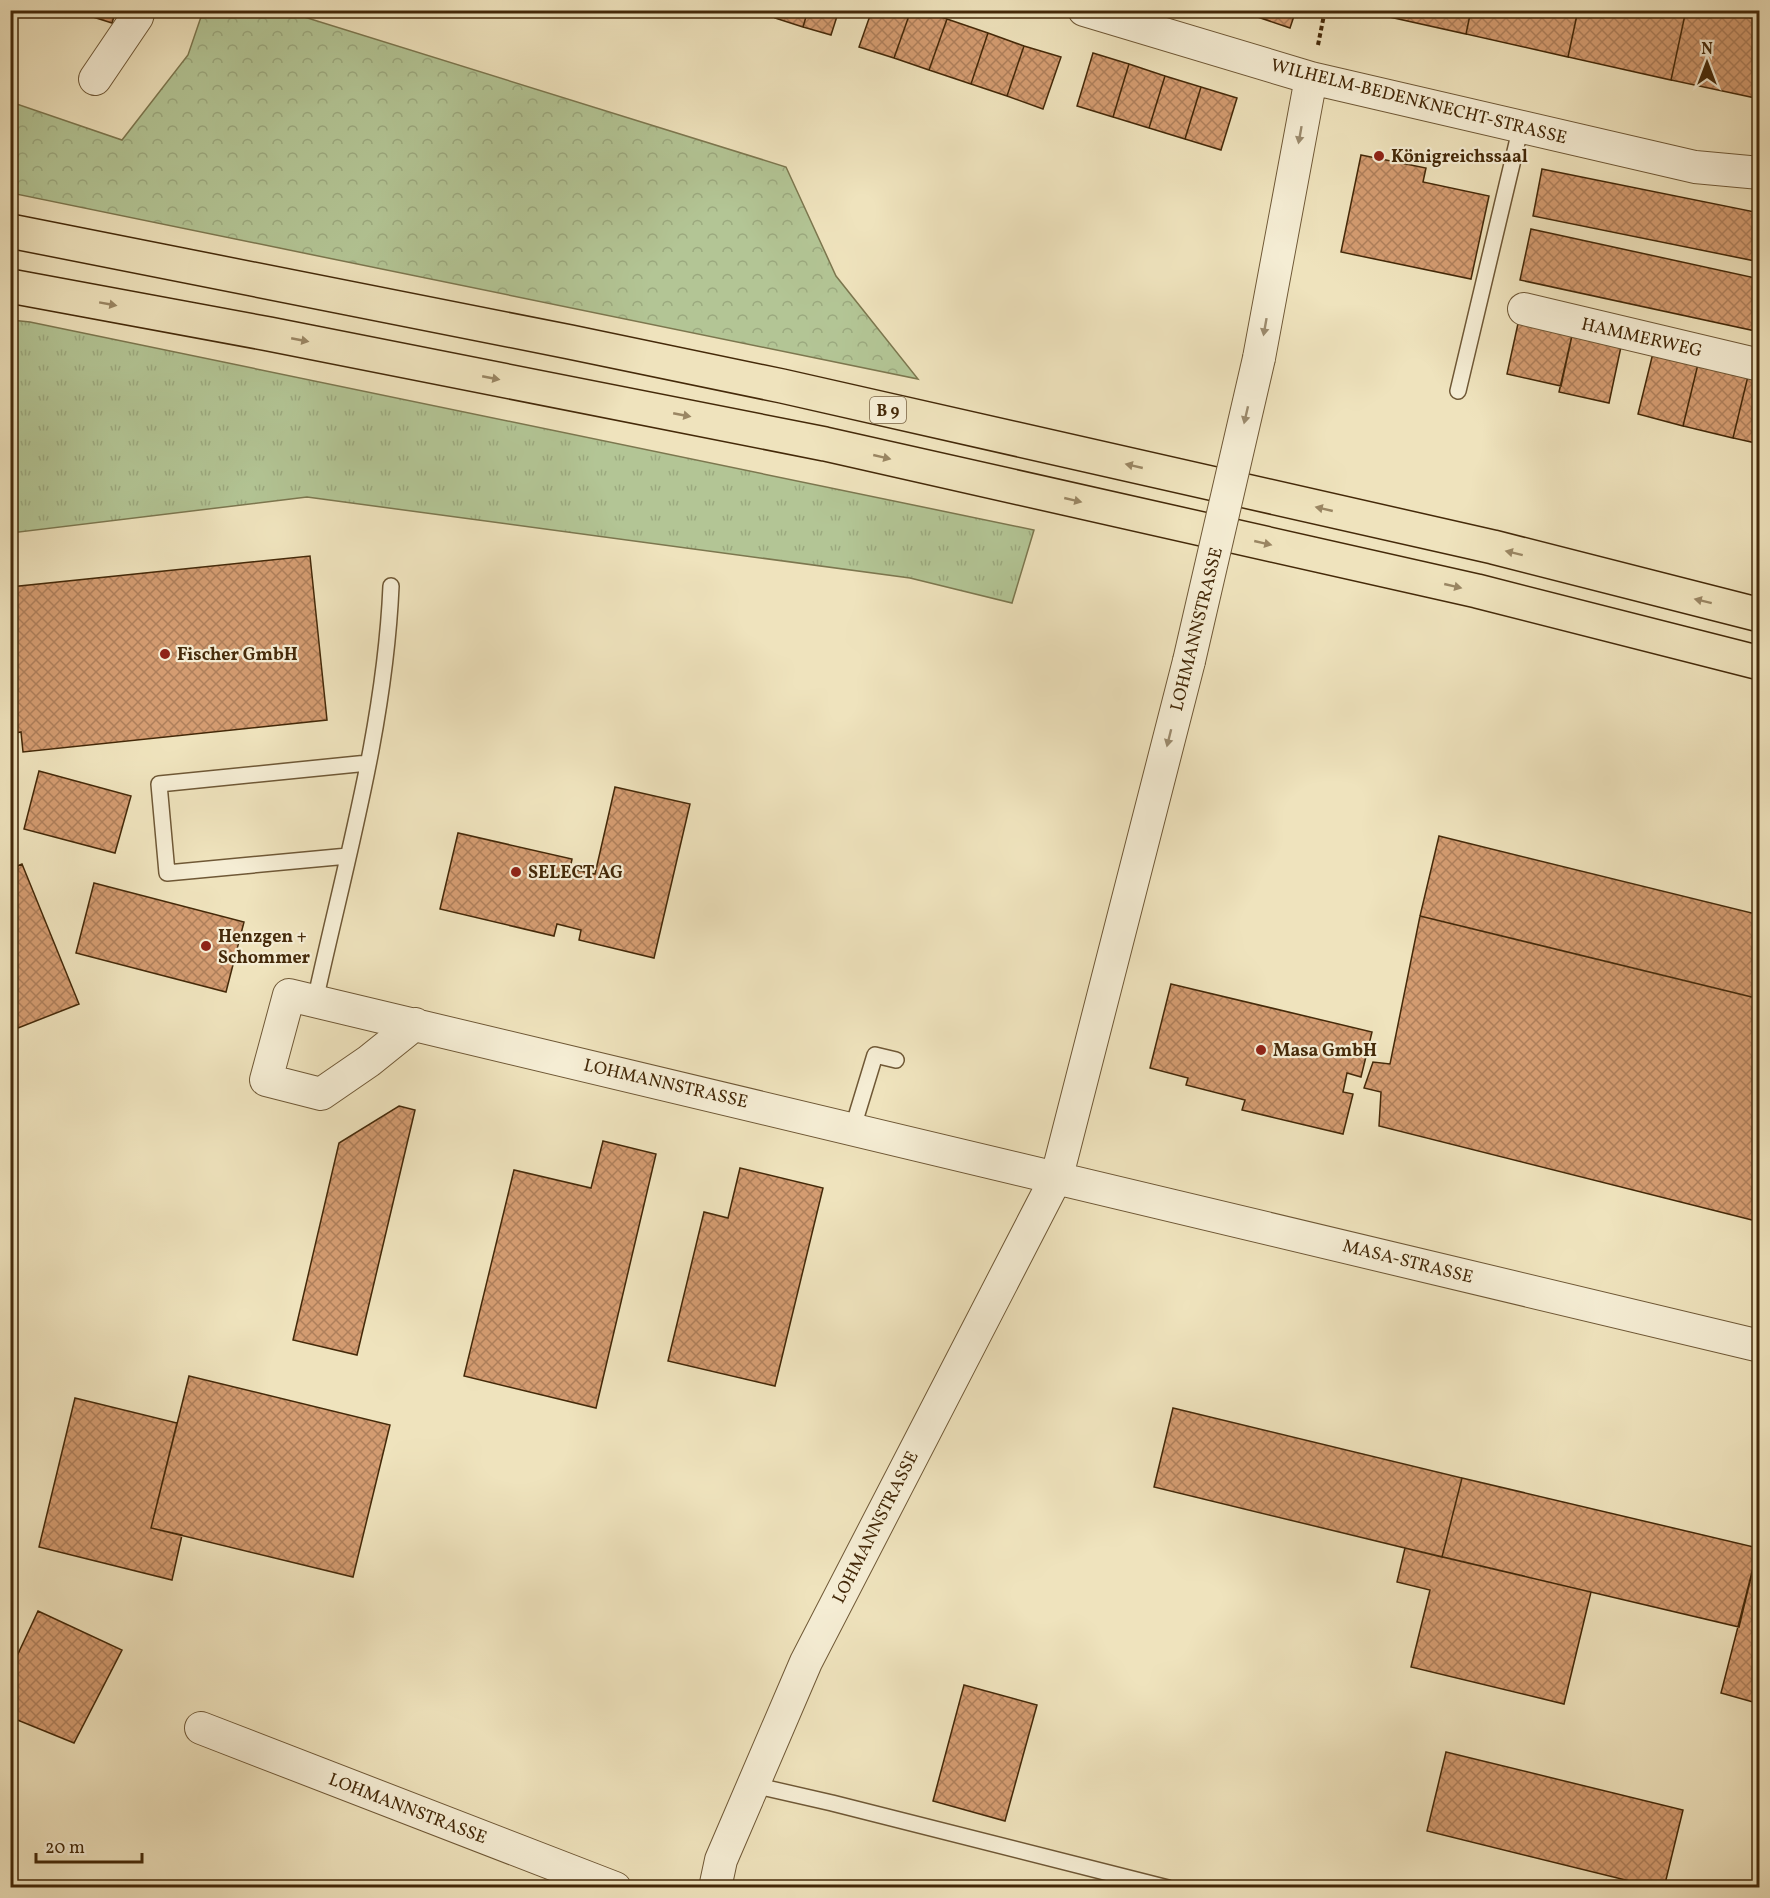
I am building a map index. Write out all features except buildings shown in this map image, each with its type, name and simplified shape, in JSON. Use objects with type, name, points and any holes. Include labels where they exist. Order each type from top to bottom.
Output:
[{"type":"highway","name":"B 9","points":[[10,231],[570,342],[794,389],[1493,548],[1760,615]]},
{"type":"highway","points":[[10,286],[269,334],[825,444],[1477,591],[1760,663]]},
{"type":"highway","points":[[10,294],[50,294]]},
{"type":"street","points":[[95,79],[137,17],[138,10]]},
{"type":"street","name":"WILHELM-BEDENKNECHT-STRASSE","points":[[1084,10],[1311,78],[1695,167],[1760,173]]},
{"type":"street","name":"LOHMANNSTRASSE","points":[[715,1887],[721,1860],[806,1662],[1057,1176],[1189,661],[1259,358],[1311,78]]},
{"type":"street","name":"HAMMERWEG","points":[[1524,309],[1760,365]]},
{"type":"street","name":"LOHMANNSTRASSE","points":[[415,1024],[369,1061],[321,1094],[266,1080],[289,995],[315,1000],[1057,1176]]},
{"type":"street","name":"MASA-STRASSE","points":[[1057,1176],[1760,1346]]},
{"type":"street","name":"LOHMANNSTRASSE","points":[[201,1728],[615,1887]]},
{"type":"lane","points":[[1458,391],[1521,126]]},
{"type":"lane","points":[[315,1000],[368,763],[382,687],[391,586]]},
{"type":"lane","points":[[348,856],[167,873],[159,784],[368,763]]},
{"type":"lane","points":[[852,1127],[875,1055],[896,1060]]},
{"type":"lane","points":[[753,1785],[1168,1887]]},
{"type":"green space","points":[[203,11],[285,11],[786,167],[836,276],[918,379],[11,193],[11,102],[122,140],[188,55]]},
{"type":"green space","points":[[11,320],[30,322],[1034,530],[1012,603],[910,578],[307,497],[11,533]]},
{"type":"place","name":"Königreichssaal","points":[[1379,156]]},
{"type":"place","name":"Fischer GmbH","points":[[165,654]]},
{"type":"place","name":"SELECT AG","points":[[516,872]]},
{"type":"place","name":"Henzgen + Schommer","points":[[206,946]]},
{"type":"place","name":"Masa GmbH","points":[[1261,1050]]}]
